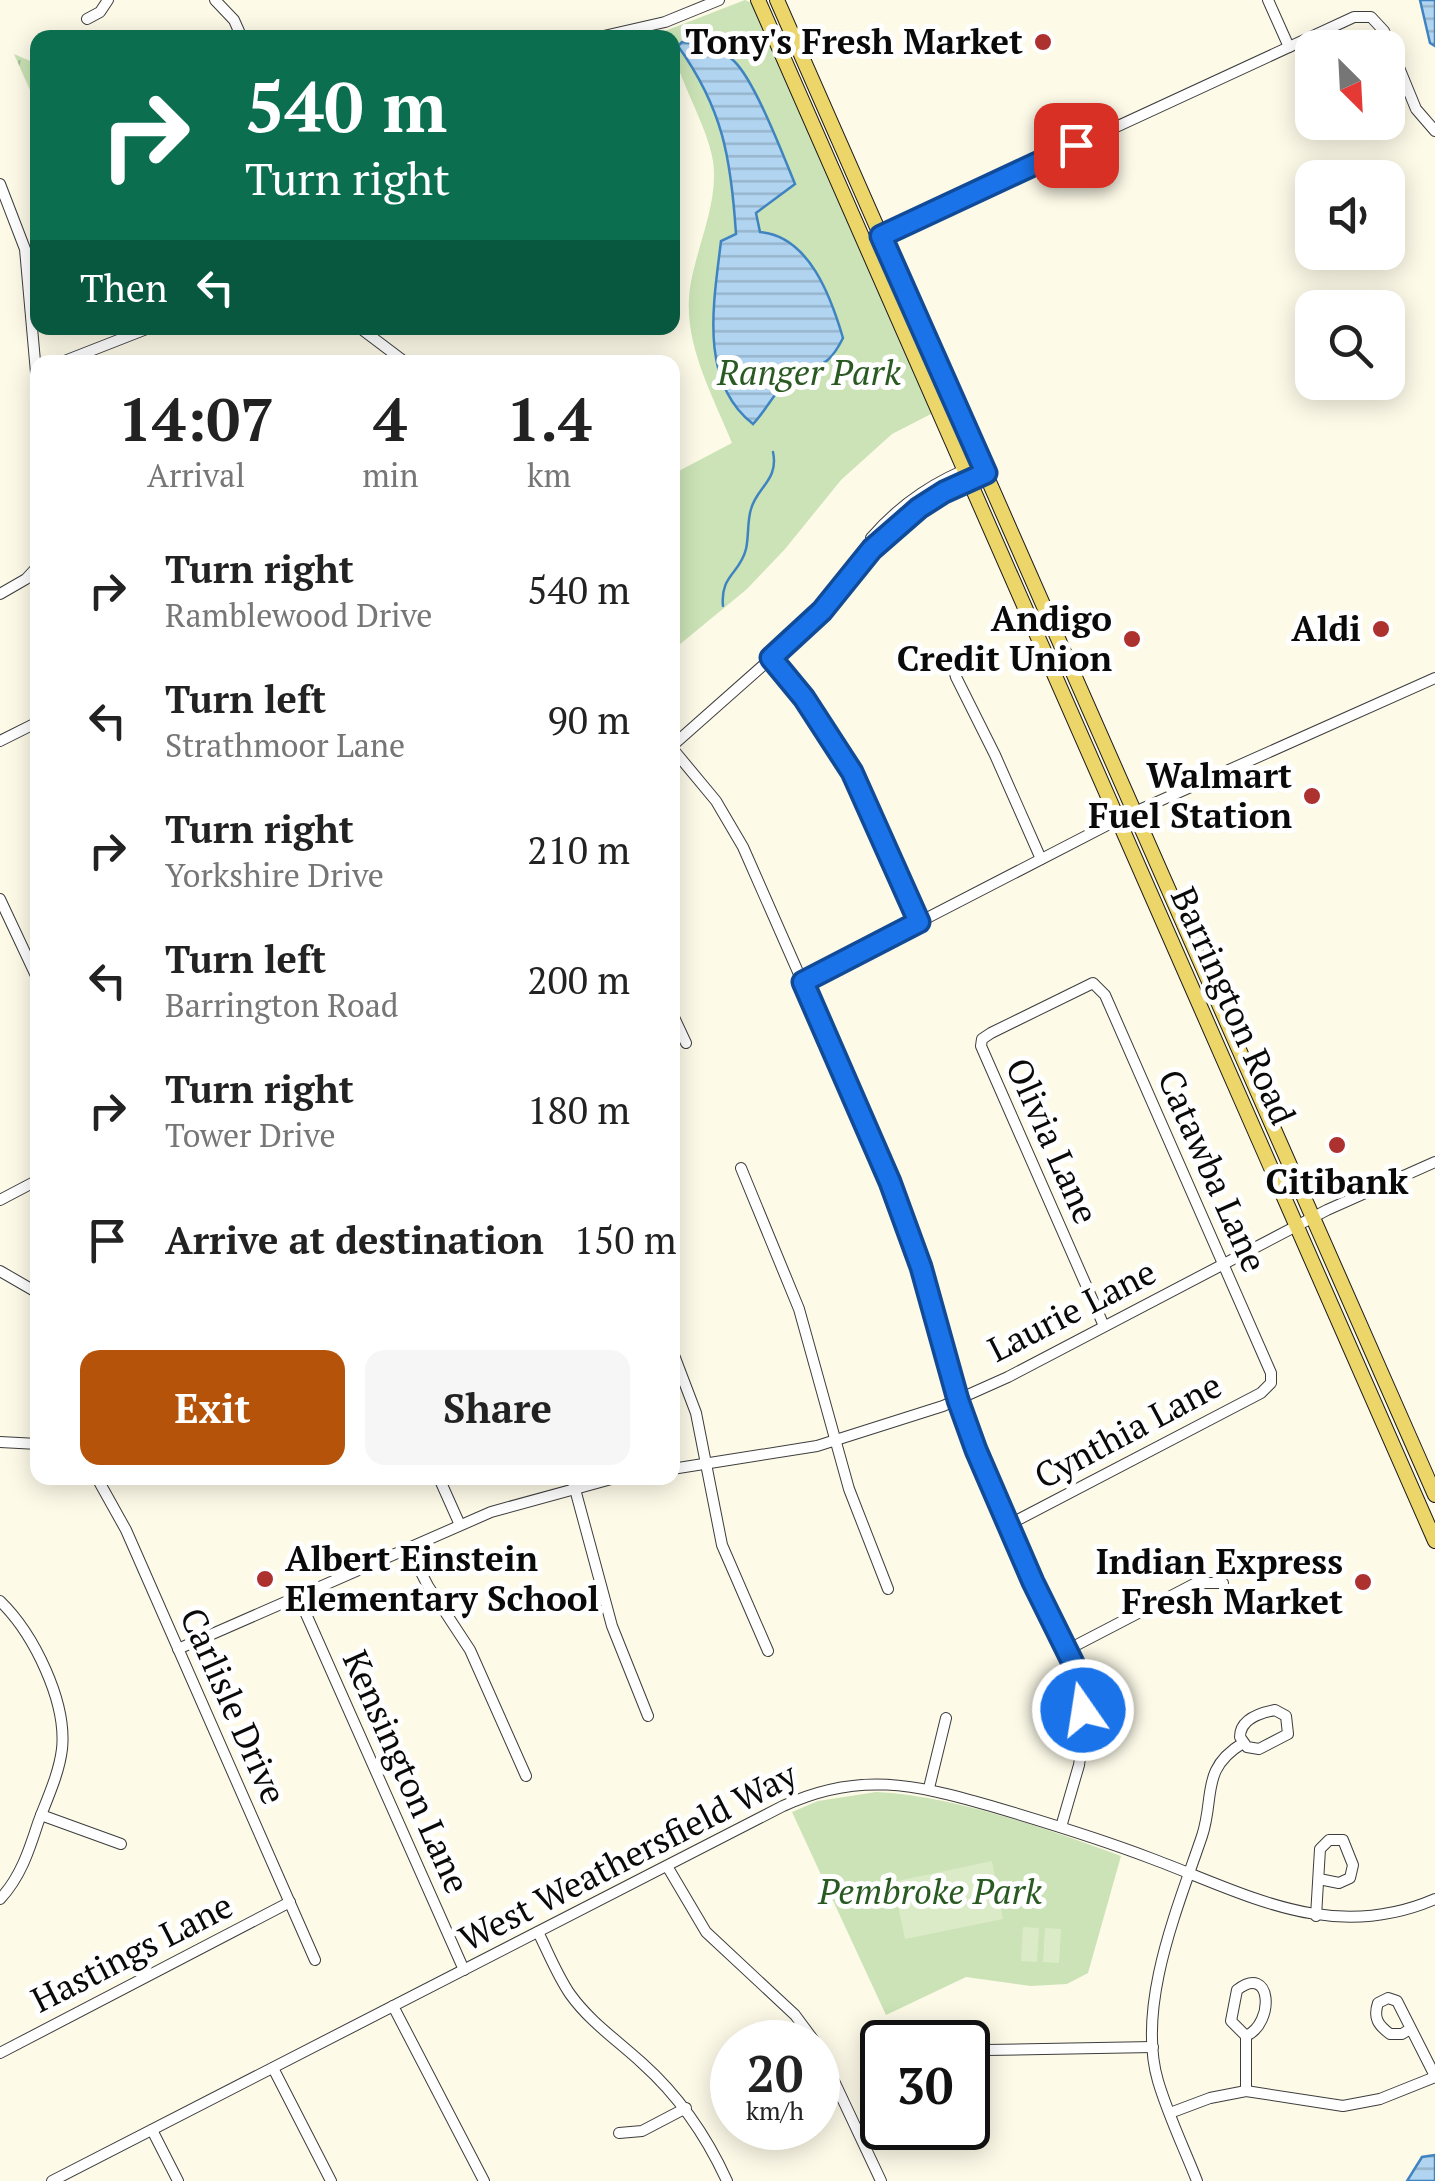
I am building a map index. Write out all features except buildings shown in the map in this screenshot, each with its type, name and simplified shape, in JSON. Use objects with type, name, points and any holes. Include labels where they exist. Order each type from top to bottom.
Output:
[{"type":"main road","name":"Barrington Road","points":[[758,0],[1435,1541]]},
{"type":"main road","name":"Barrington Road","points":[[778,0],[1313,1217],[1431,1475],[1435,1496]]},
{"type":"street","points":[[88,19],[100,12],[108,0]]},
{"type":"street","points":[[215,0],[238,30]]},
{"type":"street","points":[[630,30],[665,22],[719,0]]},
{"type":"street","points":[[1268,0],[1289,47]]},
{"type":"street","points":[[865,243],[1354,17],[1371,16],[1384,31],[1416,109],[1435,131]]},
{"type":"street","points":[[0,184],[26,249],[30,296]]},
{"type":"street","points":[[80,355],[131,335]]},
{"type":"street","points":[[369,335],[396,355]]},
{"type":"street","points":[[680,740],[822,611],[872,549],[872,538],[907,502],[926,488],[984,468]]},
{"type":"street","points":[[0,594],[30,574]]},
{"type":"street","points":[[771,658],[804,698],[847,763],[919,922]]},
{"type":"street","points":[[952,663],[1041,859]]},
{"type":"street","points":[[803,982],[1134,812],[1435,678]]},
{"type":"street","points":[[0,741],[30,726]]},
{"type":"street","points":[[680,756],[735,832],[803,982],[907,1225],[958,1400],[1008,1525],[1080,1686],[1084,1725],[1079,1765],[1061,1826]]},
{"type":"street","points":[[0,899],[30,963]]},
{"type":"street","name":"Olivia Lane","points":[[1096,984],[1087,984],[990,1033],[981,1046],[1104,1326]]},
{"type":"street","name":"Catawba Lane","points":[[1096,984],[1105,995],[1271,1373],[1271,1383]]},
{"type":"street","points":[[680,1030],[686,1043]]},
{"type":"street","name":"Laurie Lane","points":[[680,1468],[835,1441],[958,1400],[1313,1217],[1435,1162]]},
{"type":"street","points":[[741,1168],[799,1309],[857,1513],[888,1589]]},
{"type":"street","points":[[0,1200],[30,1184]]},
{"type":"street","points":[[0,1271],[30,1288]]},
{"type":"street","points":[[680,1369],[693,1400],[722,1544],[768,1650]]},
{"type":"street","name":"Cynthia Lane","points":[[1008,1525],[1261,1392],[1271,1383]]},
{"type":"street","points":[[0,1442],[30,1444]]},
{"type":"street","name":"Carlisle Drive","points":[[101,1485],[126,1530],[315,1960]]},
{"type":"street","points":[[442,1485],[460,1525]]},
{"type":"street","points":[[178,1649],[408,1547],[565,1485]]},
{"type":"street","points":[[574,1485],[597,1581],[648,1716]]},
{"type":"street","points":[[408,1547],[470,1650],[526,1776]]},
{"type":"street","points":[[1067,1650],[1196,1583],[1223,1583]]},
{"type":"street","name":"Kensington Lane","points":[[298,1596],[464,1970]]},
{"type":"street","points":[[0,1602],[28,1637],[62,1717],[61,1754],[41,1815],[18,1877],[0,1900]]},
{"type":"street","points":[[1275,1710],[1289,1722],[1284,1739],[1259,1749],[1243,1743],[1240,1731],[1246,1720],[1275,1710]]},
{"type":"street","points":[[930,1788],[946,1718]]},
{"type":"street","points":[[1196,2181],[1157,2078],[1153,2047],[1157,1983],[1187,1873],[1205,1824],[1213,1774],[1222,1759],[1243,1743]]},
{"type":"street","name":"West Weathersfield Way","points":[[52,2181],[820,1791],[882,1783],[930,1788],[1061,1826],[1267,1904],[1316,1916],[1382,1916],[1435,1900]]},
{"type":"street","points":[[41,1815],[121,1844]]},
{"type":"street","points":[[1316,1916],[1319,1880],[1322,1845],[1334,1838],[1342,1840],[1353,1865],[1350,1878],[1340,1883],[1319,1880]]},
{"type":"street","points":[[666,1866],[706,1932],[799,2020]]},
{"type":"street","name":"Hastings Lane","points":[[0,2053],[290,1902]]},
{"type":"street","points":[[538,1932],[570,1993],[608,2037],[640,2060],[686,2108],[706,2137],[727,2181]]},
{"type":"street","points":[[1246,2036],[1256,2032],[1263,2020],[1266,1994],[1254,1982],[1238,1990],[1231,2021],[1246,2036],[1246,2091]]},
{"type":"street","points":[[394,2006],[484,2181]]},
{"type":"street","points":[[1170,2113],[1210,2098],[1246,2091],[1343,2106],[1380,2099],[1435,2076],[1410,2029]]},
{"type":"street","points":[[990,2050],[1153,2047]]},
{"type":"street","points":[[273,2068],[331,2181]]},
{"type":"street","points":[[840,2095],[881,2181]]},
{"type":"street","points":[[619,2134],[642,2131],[686,2108]]},
{"type":"street","points":[[152,2130],[178,2181]]},
{"type":"green space","name":"Ranger Park","points":[[745,0],[752,3],[933,413],[892,434],[841,480],[747,589],[680,644],[680,470],[732,443],[700,365],[690,324],[691,282],[711,206],[713,161],[680,71],[680,30],[668,30]]},
{"type":"green space","points":[[14,54],[30,61],[30,90]]},
{"type":"green space","name":"Pembroke Park","points":[[876,1792],[968,1807],[1121,1856],[1088,1973],[1067,1984],[1031,1986],[966,1977],[886,2015],[792,1812],[818,1801]]},
{"type":"green space","points":[[992,1861],[1003,1919],[905,1939],[893,1882]]},
{"type":"green space","points":[[1023,1927],[1039,1928],[1037,1962],[1021,1961]]},
{"type":"green space","points":[[1045,1928],[1061,1929],[1059,1963],[1043,1962]]},
{"type":"water","points":[[1420,0],[1435,0],[1435,46],[1430,43]]},
{"type":"water","points":[[680,44],[710,47],[722,53],[734,61],[751,85],[795,184],[756,213],[760,232],[792,244],[805,256],[824,287],[843,338],[830,358],[784,383],[753,424],[724,386],[714,339],[721,241],[736,234],[727,158],[715,113]]},
{"type":"water","points":[[1435,2155],[1435,2181],[1407,2181],[1422,2157]]},
{"type":"waterway","points":[[723,606],[724,588],[746,549],[751,509],[773,470],[773,452]]},
{"type":"place","name":"Tony's Fresh Market","points":[[1043,42]]},
{"type":"place","name":"Aldi","points":[[1381,629]]},
{"type":"place","name":"Andigo Credit Union","points":[[1132,639]]},
{"type":"place","name":"Walmart Fuel Station","points":[[1312,796]]},
{"type":"place","name":"Citibank","points":[[1337,1145]]},
{"type":"place","name":"Albert Einstein Elementary School","points":[[265,1579]]},
{"type":"place","name":"Indian Express Fresh Market","points":[[1363,1582]]},
{"type":"route","points":[[1076,145],[881,236],[986,473],[944,492],[905,520],[872,549],[822,611],[771,658],[830,734],[852,772],[919,922],[803,982],[903,1215],[976,1450],[1074,1665],[1083,1710]]}]
